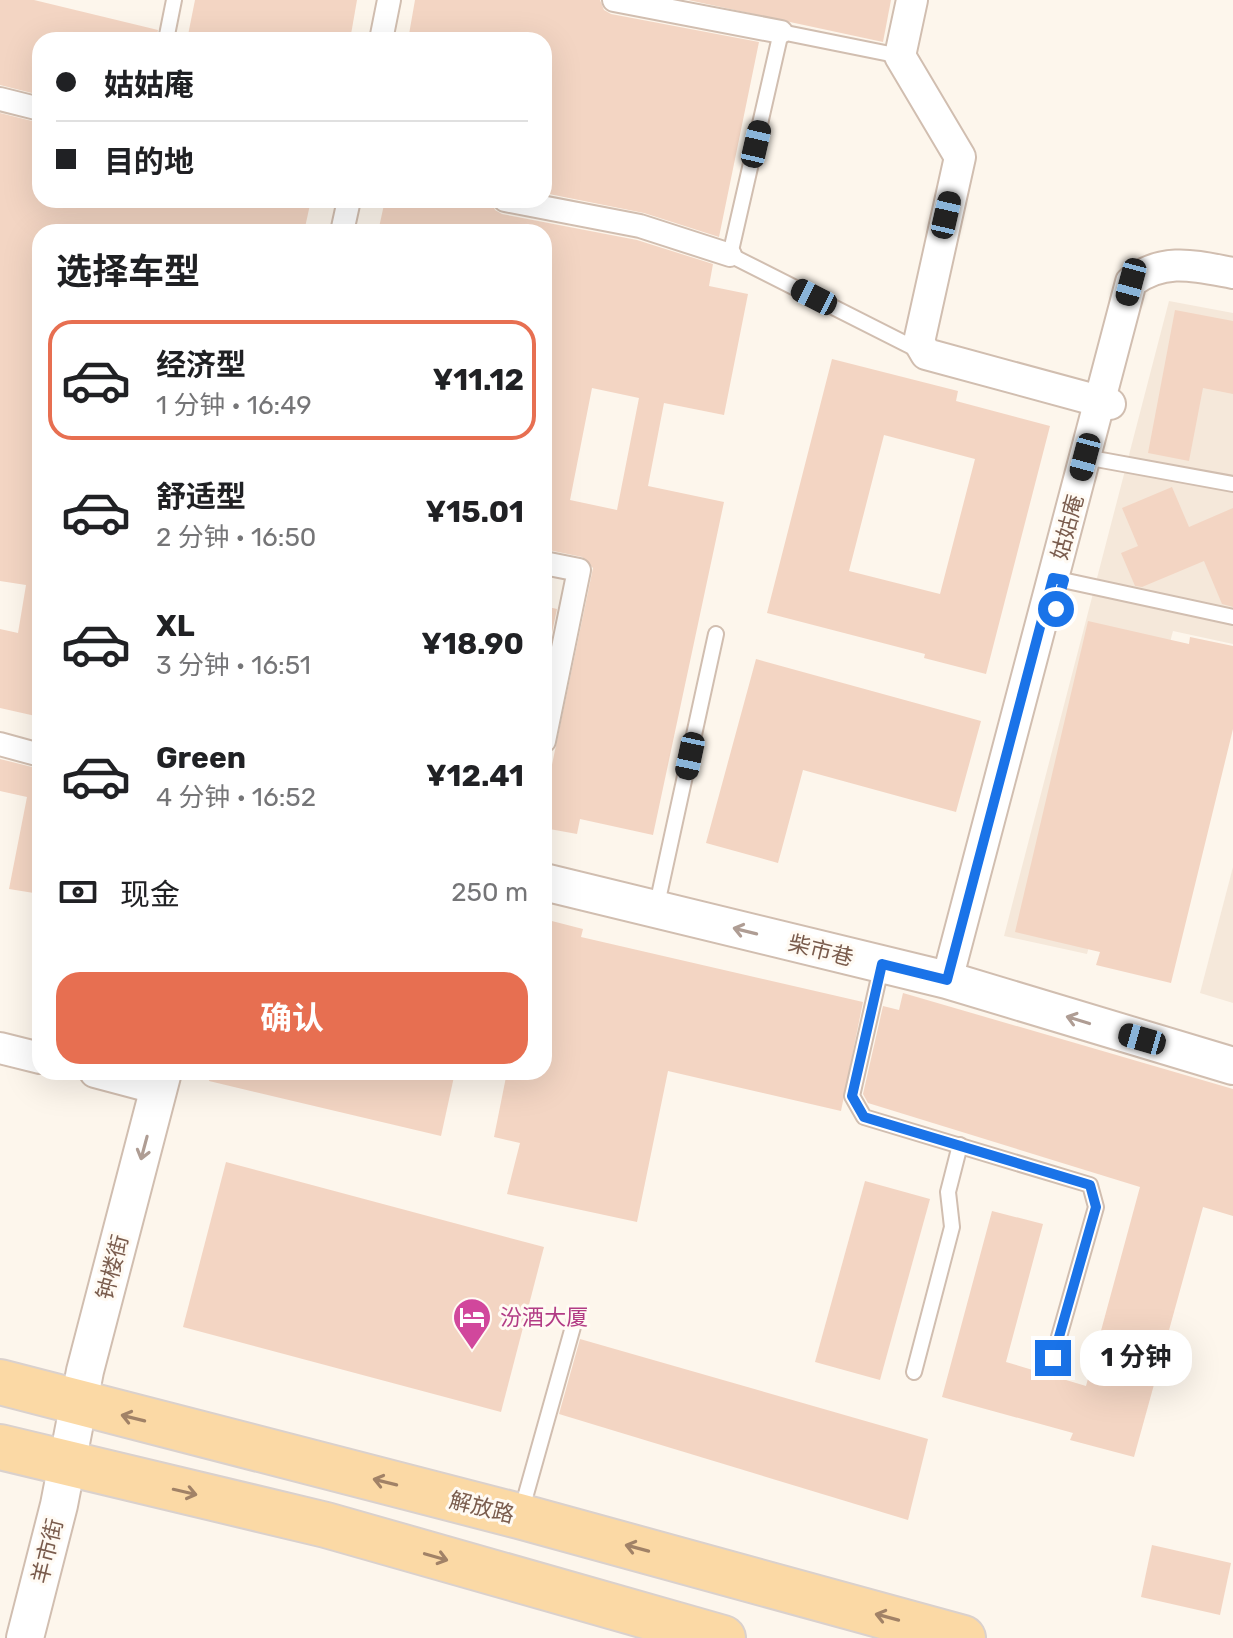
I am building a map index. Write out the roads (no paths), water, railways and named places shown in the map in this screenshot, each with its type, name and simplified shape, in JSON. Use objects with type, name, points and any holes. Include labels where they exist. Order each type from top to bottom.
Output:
[{"type":"main road","name":"解放路","points":[[0,1382],[519,1516],[963,1638]]},
{"type":"main road","points":[[0,1447],[326,1525],[723,1638]]},
{"type":"street","points":[[383,32],[389,0]]},
{"type":"street","points":[[614,0],[781,32]]},
{"type":"street","points":[[912,0],[900,56],[960,157],[919,342],[926,354],[1105,403]]},
{"type":"street","points":[[0,99],[32,107]]},
{"type":"street","points":[[547,208],[640,226],[730,255]]},
{"type":"street","points":[[1150,275],[1179,263],[1233,273]]},
{"type":"street","points":[[1150,275],[1233,286]]},
{"type":"street","name":"姑姑庵","points":[[953,982],[1105,403],[1140,293],[1150,275]]},
{"type":"street","points":[[552,565],[579,570],[552,702]]},
{"type":"street","points":[[0,744],[32,753]]},
{"type":"street","name":"柴市巷","points":[[552,884],[953,982],[1233,1066]]},
{"type":"street","points":[[0,1048],[32,1056]]},
{"type":"street","name":"钟楼街","points":[[66,1463],[85,1371],[161,1080]]},
{"type":"street","name":"羊市街","points":[[25,1638],[66,1463]]},
{"type":"lane","points":[[168,32],[174,0]]},
{"type":"lane","points":[[900,56],[781,32],[730,255],[926,354]]},
{"type":"lane","points":[[1091,458],[1233,484]]},
{"type":"lane","points":[[1058,579],[1233,617]]},
{"type":"lane","points":[[656,909],[716,634]]},
{"type":"lane","points":[[882,964],[852,1096],[864,1117],[1090,1185],[1096,1207],[1053,1358]]},
{"type":"lane","points":[[914,1372],[952,1227],[948,1192],[960,1145]]},
{"type":"lane","points":[[519,1516],[576,1316]]},
{"type":"place","name":"汾酒大厦","points":[[472,1351]]}]
